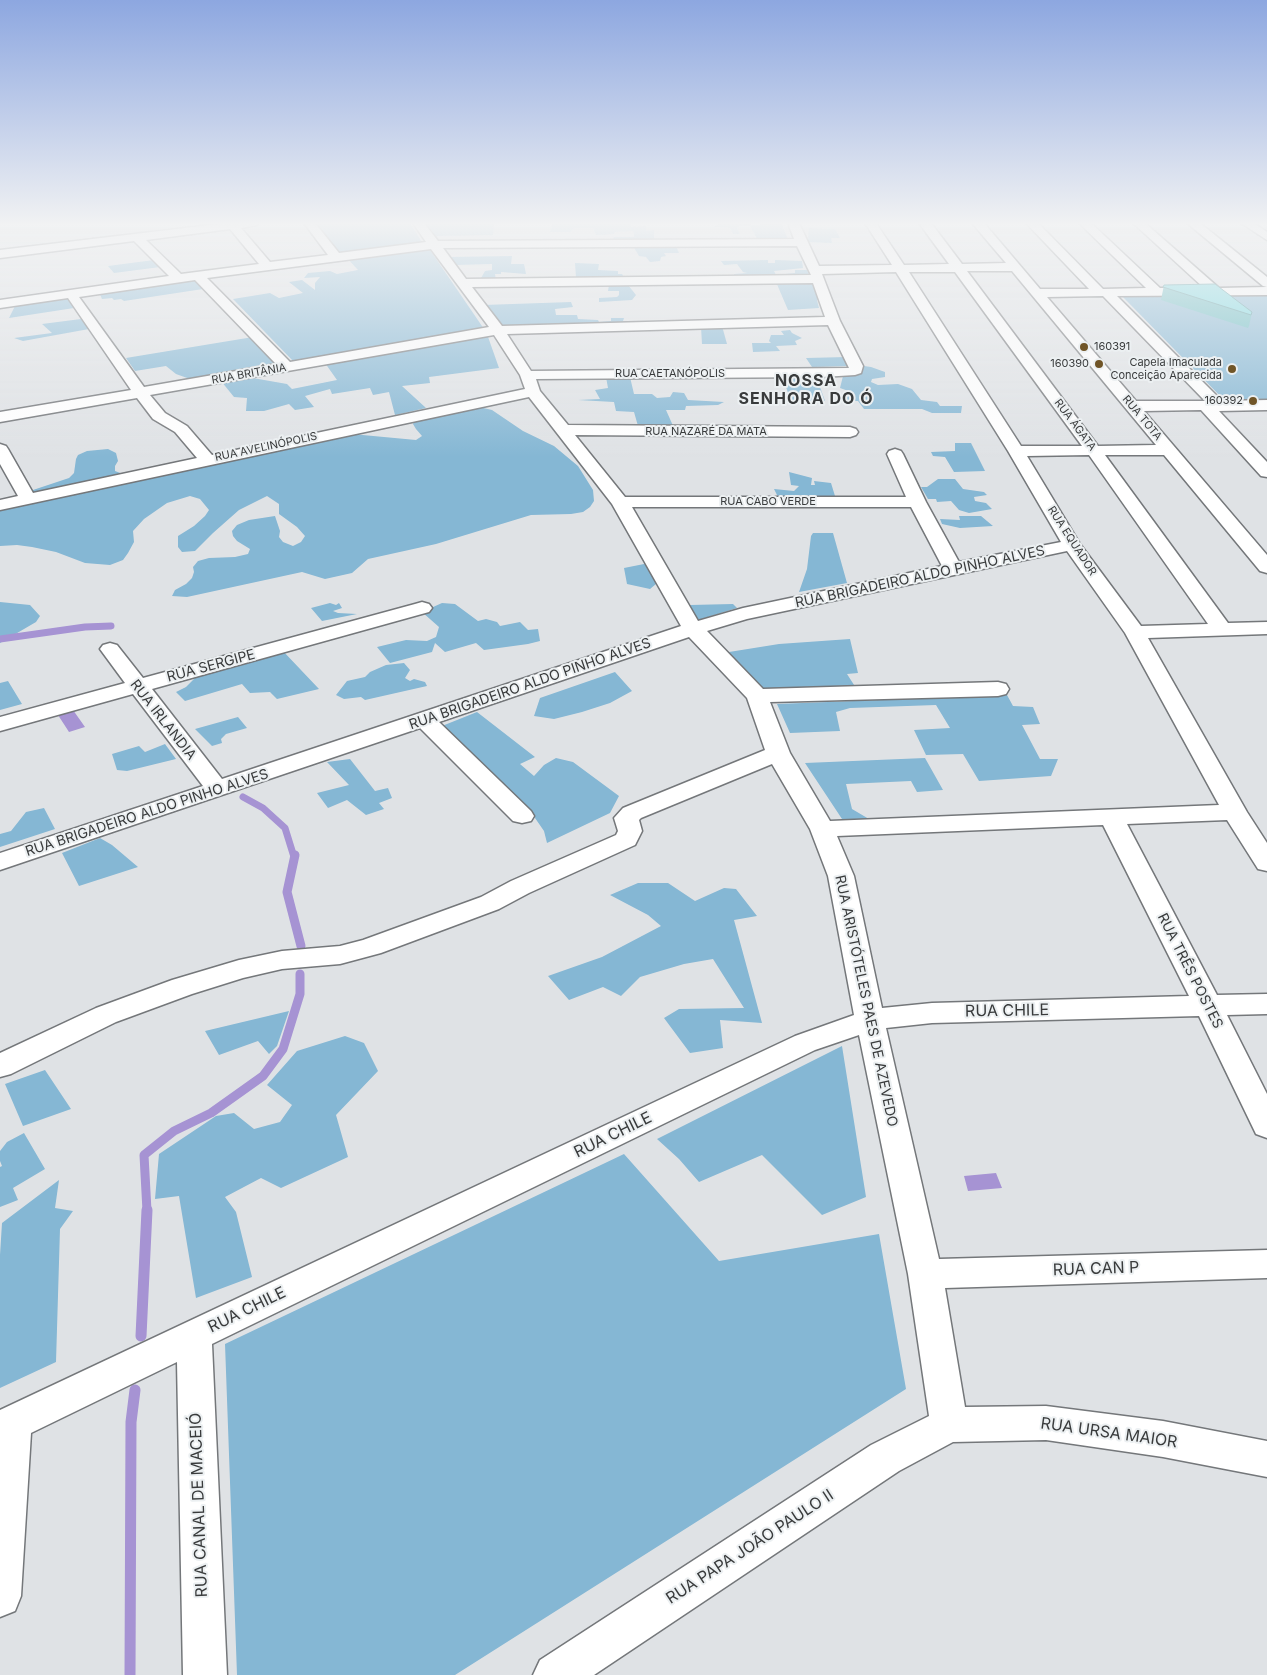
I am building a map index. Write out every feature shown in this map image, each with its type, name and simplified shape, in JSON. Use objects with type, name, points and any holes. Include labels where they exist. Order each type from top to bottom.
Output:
[{"type":"street","points":[[0,304],[20,301]]},
{"type":"street","points":[[76,301],[159,416],[180,429],[207,460]]},
{"type":"street","points":[[223,301],[287,367]]},
{"type":"street","name":"RUA ARISTÓTELES PAES DE AZEVEDO","points":[[475,301],[498,330],[530,383],[562,430],[620,502],[692,629],[757,696],[778,753],[822,828],[841,876],[925,1274],[949,1425]]},
{"type":"street","points":[[826,301],[833,321]]},
{"type":"street","name":"RUA EQUADOR","points":[[921,301],[1016,451],[1072,545],[1135,632],[1235,812],[1259,837],[1267,863]]},
{"type":"street","name":"RUA ÁGATA","points":[[983,301],[1094,450],[1222,629]]},
{"type":"street","name":"RUA TOTA","points":[[1044,301],[1267,567]]},
{"type":"street","points":[[1112,301],[1212,406],[1267,472]]},
{"type":"street","name":"RUA BRITÂNIA","points":[[0,417],[498,330],[833,321]]},
{"type":"street","name":"RUA CAETANÓPOLIS","points":[[530,383],[843,373],[856,370],[856,366],[833,321]]},
{"type":"street","name":"RUA AVELINÓPOLIS","points":[[0,504],[207,460],[530,383]]},
{"type":"street","points":[[1132,406],[1267,405]]},
{"type":"street","name":"RUA NAZARÉ DA MATA","points":[[562,430],[850,432]]},
{"type":"street","points":[[0,449],[28,499]]},
{"type":"street","points":[[1016,451],[1169,450]]},
{"type":"street","points":[[895,454],[917,502],[953,569]]},
{"type":"street","name":"RUA CABO VERDE","points":[[620,502],[917,502]]},
{"type":"street","name":"RUA BRIGADEIRO ALDO PINHO ALVES","points":[[0,862],[692,629],[743,614],[1072,545]]},
{"type":"street","name":"RUA SERGIPE","points":[[0,724],[422,608]]},
{"type":"street","points":[[1135,632],[1267,628]]},
{"type":"street","name":"RUA IRLANDIA","points":[[110,649],[218,790]]},
{"type":"street","points":[[757,696],[998,689]]},
{"type":"street","points":[[425,720],[522,816]]},
{"type":"street","points":[[0,1066],[106,1015],[239,969],[282,960],[340,955],[370,947],[490,903],[520,887],[626,840],[630,831],[626,818],[632,813],[778,753]]},
{"type":"street","points":[[822,828],[1235,812]]},
{"type":"street","name":"RUA TRÊS POSTES","points":[[1111,817],[1209,1007],[1267,1126]]},
{"type":"street","name":"RUA CHILE","points":[[6,1426],[805,1043],[870,1020],[932,1013],[1267,1004]]},
{"type":"street","name":"RUA CAN P","points":[[925,1274],[1267,1264]]},
{"type":"street","name":"RUA CANAL DE MACEIÓ","points":[[194,1336],[205,1675]]},
{"type":"street","name":"RUA URSA MAIOR","points":[[949,1425],[1046,1423],[1163,1439],[1267,1459]]},
{"type":"street","name":"RUA PAPA JOÃO PAULO II","points":[[556,1675],[885,1458],[949,1425]]},
{"type":"street","points":[[0,1596],[6,1426]]},
{"type":"shaded area","points":[[34,301],[69,301],[74,308],[9,318],[16,304]]},
{"type":"shaded area","points":[[235,301],[465,301],[484,329],[294,362]]},
{"type":"shaded area","points":[[784,301],[817,301],[819,308],[788,310]]},
{"type":"shaded area","points":[[1127,301],[1267,301],[1267,402],[1227,403]]},
{"type":"shaded area","points":[[571,302],[573,307],[555,309],[556,315],[577,315],[578,319],[598,320],[599,322],[611,321],[611,318],[624,318],[623,321],[628,323],[512,327],[500,325],[483,305]]},
{"type":"shaded area","points":[[81,319],[89,329],[23,341],[14,338],[52,333],[42,324]]},
{"type":"shaded area","points":[[722,326],[727,344],[702,344],[701,327]]},
{"type":"shaded area","points":[[790,330],[802,338],[795,341],[797,345],[776,346],[780,351],[753,352],[752,343],[771,343],[769,341],[771,335],[784,335],[781,331]]},
{"type":"shaded area","points":[[487,334],[499,368],[429,377],[430,383],[402,386],[426,408],[395,415],[389,392],[373,395],[370,388],[332,394],[330,389],[305,396],[314,407],[295,410],[289,404],[264,411],[246,411],[247,398],[234,397],[221,381],[247,377],[287,384],[292,389],[337,380],[325,363]]},
{"type":"shaded area","points":[[253,337],[277,364],[190,379],[176,374],[166,366],[135,371],[126,358]]},
{"type":"shaded area","points":[[847,357],[849,366],[812,367],[806,358]]},
{"type":"shaded area","points":[[864,366],[885,372],[885,377],[872,379],[871,382],[878,385],[898,384],[912,389],[921,400],[937,402],[940,406],[962,406],[961,413],[932,413],[922,409],[864,409],[858,401],[844,401],[839,397],[854,393],[840,388],[843,376],[860,370]]},
{"type":"shaded area","points":[[782,376],[816,376],[825,401],[791,401]]},
{"type":"shaded area","points":[[606,377],[630,377],[634,394],[652,394],[657,398],[670,397],[673,392],[684,393],[688,400],[724,402],[718,405],[686,406],[685,410],[666,410],[674,428],[638,426],[634,412],[616,411],[614,402],[578,400],[600,399],[595,390],[608,388]]},
{"type":"shaded area","points":[[475,406],[492,410],[523,431],[554,446],[578,466],[593,490],[594,501],[590,507],[583,512],[571,514],[531,515],[436,544],[368,559],[352,573],[325,579],[302,572],[187,597],[172,596],[175,590],[192,578],[193,567],[198,561],[248,554],[250,549],[237,541],[233,536],[232,531],[237,525],[249,520],[275,516],[280,531],[279,537],[283,542],[293,546],[301,542],[305,536],[297,527],[279,514],[279,504],[267,496],[239,510],[195,551],[182,552],[178,547],[178,536],[194,526],[209,510],[200,499],[190,496],[167,503],[144,519],[133,531],[134,542],[123,560],[110,565],[85,563],[56,552],[32,547],[17,545],[0,546],[0,501],[69,478],[74,473],[78,455],[87,451],[108,449],[116,453],[118,461],[115,471],[131,477],[352,434],[416,440],[422,436],[413,424],[415,420]]},
{"type":"shaded area","points":[[955,443],[971,443],[985,471],[954,472],[945,457],[933,456],[931,452],[955,451]]},
{"type":"shaded area","points":[[789,472],[812,478],[811,485],[815,485],[814,481],[831,483],[835,496],[778,497],[774,489],[794,491],[799,486],[791,485]]},
{"type":"shaded area","points":[[938,479],[955,479],[963,489],[984,492],[987,495],[974,497],[975,501],[986,503],[992,509],[969,513],[959,510],[951,501],[937,502],[936,499],[928,499],[921,487],[927,487]]},
{"type":"shaded area","points":[[959,516],[981,516],[993,526],[960,528],[942,524],[940,519],[960,520]]},
{"type":"shaded area","points":[[813,533],[833,533],[847,583],[799,592],[807,569]]},
{"type":"shaded area","points":[[644,564],[652,566],[657,575],[656,584],[650,589],[627,584],[624,568]]},
{"type":"shaded area","points":[[0,602],[30,605],[40,616],[36,622],[0,643]]},
{"type":"shaded area","points":[[330,603],[336,605],[339,603],[342,608],[333,611],[357,614],[322,621],[311,608]]},
{"type":"shaded area","points":[[442,603],[455,604],[478,621],[486,619],[497,622],[500,626],[520,622],[528,630],[538,629],[540,641],[484,650],[476,643],[445,652],[435,643],[432,652],[390,663],[377,647],[406,640],[427,641],[436,637],[439,627],[422,612]]},
{"type":"shaded area","points":[[733,604],[737,608],[698,620],[690,605]]},
{"type":"shaded area","points":[[850,639],[858,673],[847,674],[856,688],[759,689],[729,652],[779,644]]},
{"type":"shaded area","points":[[282,650],[319,689],[277,699],[270,692],[250,693],[242,684],[185,701],[176,692],[186,687],[203,670]]},
{"type":"shaded area","points":[[404,663],[410,670],[405,678],[410,681],[414,679],[425,682],[427,686],[365,700],[361,697],[344,699],[336,695],[347,681],[365,677],[370,672],[386,665]]},
{"type":"shaded area","points":[[615,672],[632,691],[610,703],[582,712],[554,719],[534,716],[540,698]]},
{"type":"shaded area","points":[[8,681],[22,704],[0,710],[0,683]]},
{"type":"shaded area","points":[[1007,695],[1013,706],[1033,707],[1040,724],[1022,725],[1040,759],[1058,759],[1051,776],[979,781],[963,754],[926,755],[914,730],[950,728],[936,705],[850,708],[836,712],[840,731],[790,733],[777,704]]},
{"type":"shaded area","points":[[73,710],[85,727],[69,732],[58,715]]},
{"type":"shaded area","points":[[477,712],[535,757],[520,764],[534,776],[544,765],[556,758],[573,762],[619,796],[610,813],[547,843],[544,831],[535,818],[442,726]]},
{"type":"shaded area","points":[[238,717],[247,728],[226,734],[221,739],[222,743],[212,746],[195,729]]},
{"type":"shaded area","points":[[165,744],[176,759],[127,771],[117,770],[112,754],[139,746],[145,752]]},
{"type":"shaded area","points":[[925,758],[943,790],[917,792],[911,781],[846,784],[852,809],[869,819],[844,822],[805,763]]},
{"type":"shaded area","points":[[350,759],[375,791],[388,788],[392,798],[379,803],[384,809],[366,815],[347,800],[328,808],[317,793],[349,785],[327,762]]},
{"type":"shaded area","points":[[44,808],[55,829],[0,847],[0,834],[11,831],[26,812]]},
{"type":"shaded area","points":[[100,838],[112,845],[138,867],[79,886],[62,853]]},
{"type":"shaded area","points":[[638,883],[668,883],[695,901],[724,888],[736,889],[757,916],[734,920],[762,1023],[720,1020],[723,1048],[690,1053],[664,1018],[679,1009],[744,1008],[713,959],[684,964],[640,977],[621,996],[603,987],[569,1000],[548,976],[602,957],[661,926],[648,915],[610,895]]},
{"type":"shaded area","points":[[289,1011],[277,1046],[269,1054],[258,1041],[219,1055],[205,1031]]},
{"type":"shaded area","points":[[345,1036],[364,1043],[378,1071],[336,1115],[348,1157],[281,1188],[261,1178],[225,1197],[236,1212],[252,1277],[196,1298],[179,1196],[155,1199],[159,1154],[216,1116],[234,1113],[254,1129],[280,1122],[292,1105],[267,1085],[297,1051]]},
{"type":"shaded area","points":[[842,1046],[866,1197],[822,1215],[762,1155],[699,1182],[679,1159],[657,1139]]},
{"type":"shaded area","points":[[45,1070],[71,1109],[23,1126],[5,1084]]},
{"type":"shaded area","points":[[24,1133],[45,1169],[13,1188],[18,1200],[0,1207],[0,1167],[2,1166],[0,1151],[7,1142]]},
{"type":"shaded area","points":[[624,1154],[719,1261],[879,1234],[906,1389],[455,1675],[237,1675],[225,1344]]},
{"type":"shaded area","points":[[996,1173],[1002,1188],[968,1191],[964,1176]]},
{"type":"shaded area","points":[[59,1180],[55,1208],[73,1211],[60,1229],[56,1362],[0,1388],[0,1255],[2,1223]]},
{"type":"building","points":[[1208,301],[1238,301],[1252,312],[1251,315]]},
{"type":"waterway","points":[[0,639],[85,627],[111,626]]},
{"type":"waterway","points":[[243,797],[263,808],[285,828],[294,857]]},
{"type":"waterway","points":[[295,855],[287,892],[301,946]]},
{"type":"waterway","points":[[147,1211],[144,1155],[174,1131],[211,1113],[263,1076],[283,1049],[300,994],[300,974]]},
{"type":"waterway","points":[[141,1336],[147,1211]]},
{"type":"waterway","points":[[130,1675],[131,1422],[135,1390]]},
{"type":"place","name":"160391","points":[[1084,347]]},
{"type":"place","name":"160390","points":[[1099,364]]},
{"type":"place","name":"Capela Imaculada Conceição Aparecida","points":[[1232,369]]},
{"type":"place","name":"160392","points":[[1253,401]]},
{"type":"district","name":"NOSSA SENHORA DO Ó","points":[[806,390]]}]
